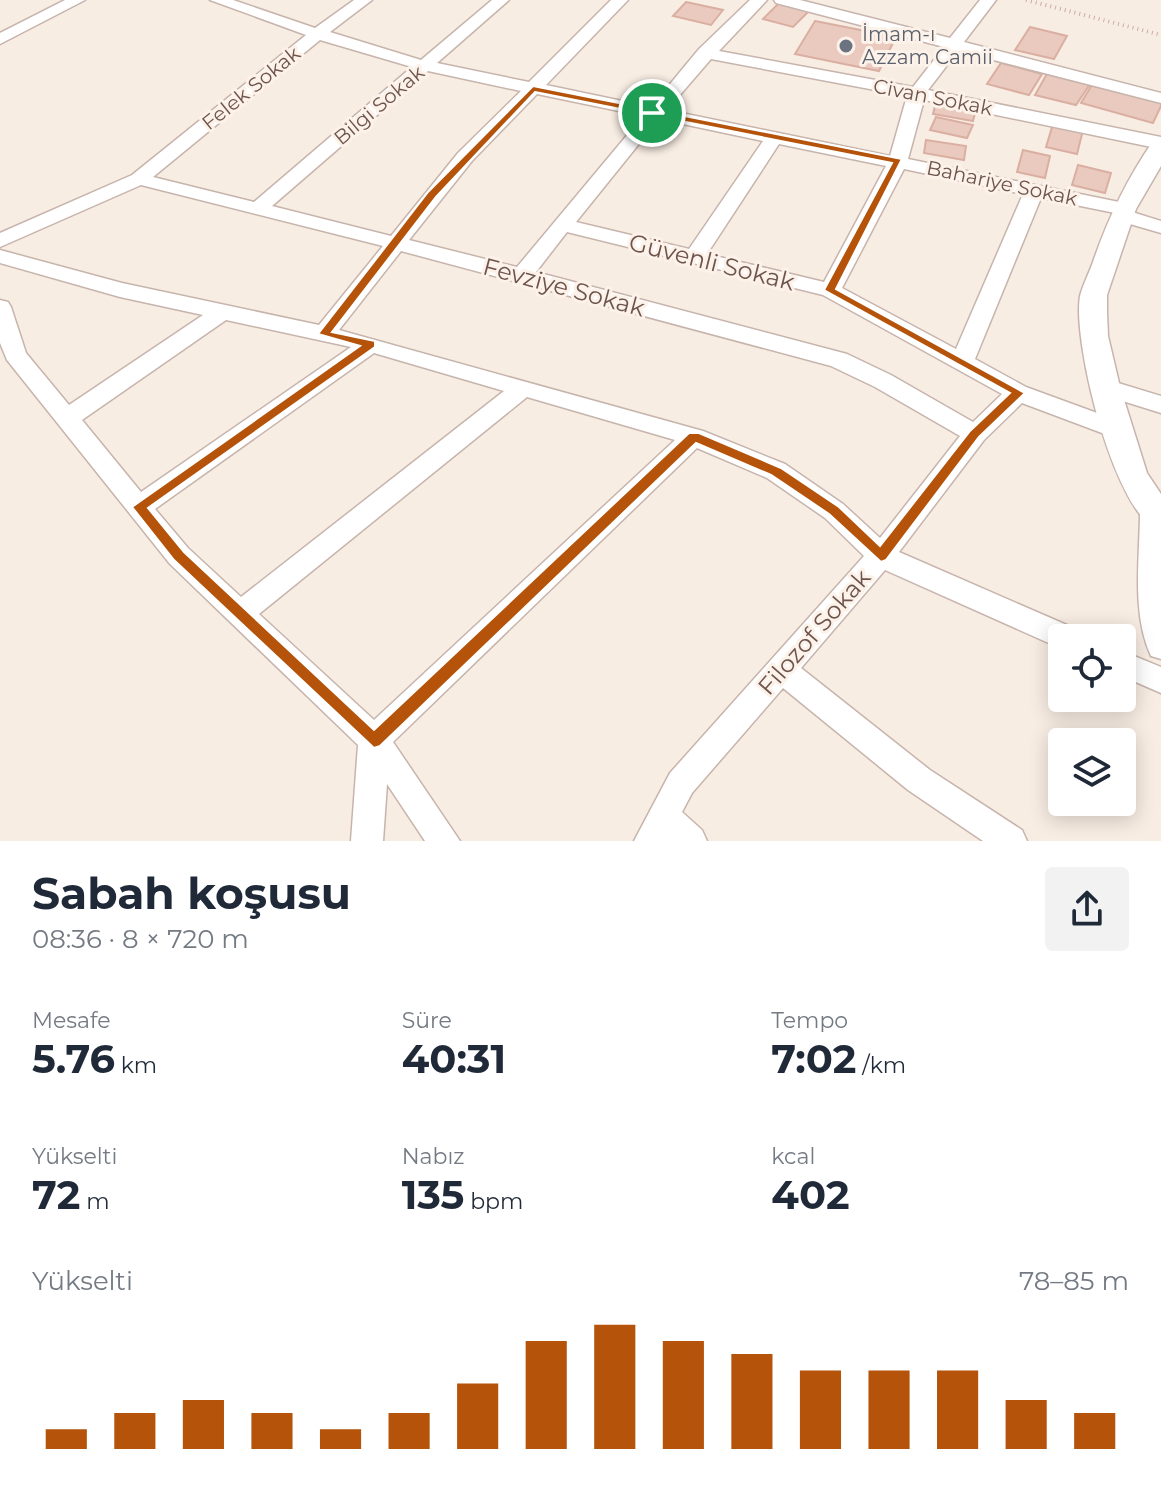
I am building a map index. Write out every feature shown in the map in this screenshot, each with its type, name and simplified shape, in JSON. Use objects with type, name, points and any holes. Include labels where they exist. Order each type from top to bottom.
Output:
[{"type":"street","points":[[0,39],[77,0]]},
{"type":"street","name":"Bahariye Sokak","points":[[218,0],[317,34],[426,66],[1035,190],[1124,212],[1161,227]]},
{"type":"street","name":"Felek Sokak","points":[[0,241],[139,179],[317,34],[364,0]]},
{"type":"street","name":"Bilgi Sokak","points":[[257,209],[501,0]]},
{"type":"street","points":[[324,334],[393,243],[465,157],[620,0]]},
{"type":"street","points":[[522,275],[652,113],[705,53],[759,0]]},
{"type":"street","points":[[782,0],[1161,98]]},
{"type":"street","points":[[830,290],[898,162],[917,93],[988,0]]},
{"type":"street","name":"Civan Sokak","points":[[705,53],[1161,144]]},
{"type":"street","points":[[693,259],[774,138]]},
{"type":"street","points":[[1161,144],[1124,212],[1094,295],[1094,336],[1105,387],[1132,476],[1157,515],[1154,608],[1161,647]]},
{"type":"street","name":"Fevziye Sokak","points":[[139,179],[522,275],[839,360],[883,381],[975,434]]},
{"type":"street","points":[[962,363],[1035,190]]},
{"type":"street","name":"Güvenli Sokak","points":[[563,225],[830,290],[1018,393],[1118,430]]},
{"type":"street","points":[[0,256],[120,290],[371,344],[694,437],[776,471],[834,511],[881,556],[1048,630]]},
{"type":"street","points":[[0,307],[15,355],[179,556],[374,740],[444,841]]},
{"type":"street","points":[[66,419],[222,312]]},
{"type":"street","points":[[139,507],[371,344]]},
{"type":"street","points":[[1105,387],[1161,405]]},
{"type":"street","points":[[240,613],[523,388]]},
{"type":"street","name":"Filozof Sokak","points":[[656,829],[681,783],[881,556],[975,434],[1018,393]]},
{"type":"street","points":[[367,841],[374,740],[694,437]]},
{"type":"street","points":[[781,669],[919,780],[1011,841]]},
{"type":"street","points":[[1136,669],[1161,680]]},
{"type":"street","points":[[656,829],[691,841]]},
{"type":"path","points":[[1026,0],[1161,35]]},
{"type":"building","points":[[686,2],[723,10],[711,25],[673,16]]},
{"type":"building","points":[[779,3],[809,11],[793,27],[763,19]]},
{"type":"building","name":"İmam-ı Azzam Camii","points":[[815,21],[896,37],[879,71],[795,54]]},
{"type":"building","points":[[1030,27],[1067,36],[1054,59],[1015,50]]},
{"type":"building","points":[[1001,63],[1042,74],[1029,95],[987,84]]},
{"type":"building","points":[[1048,72],[1090,84],[1076,105],[1035,95]]},
{"type":"building","points":[[1092,85],[1161,103],[1161,106],[1153,123],[1081,103]]},
{"type":"building","points":[[936,102],[976,109],[973,121],[933,114]]},
{"type":"building","points":[[936,117],[973,125],[967,138],[930,130]]},
{"type":"building","points":[[1053,124],[1083,130],[1077,154],[1046,147]]},
{"type":"building","points":[[926,140],[966,146],[964,160],[924,153]]},
{"type":"building","points":[[1023,150],[1050,156],[1045,178],[1017,172]]},
{"type":"building","points":[[1078,165],[1111,173],[1105,193],[1072,185]]},
{"type":"place","name":"İmam-ı Azzam Camii","points":[[846,46]]},
{"type":"route","points":[[533,89],[652,113],[898,162],[830,290],[1018,393],[975,434],[881,556],[834,511],[776,471],[694,437],[374,740],[179,556],[139,507],[371,344],[324,334],[432,195],[533,89]]}]
